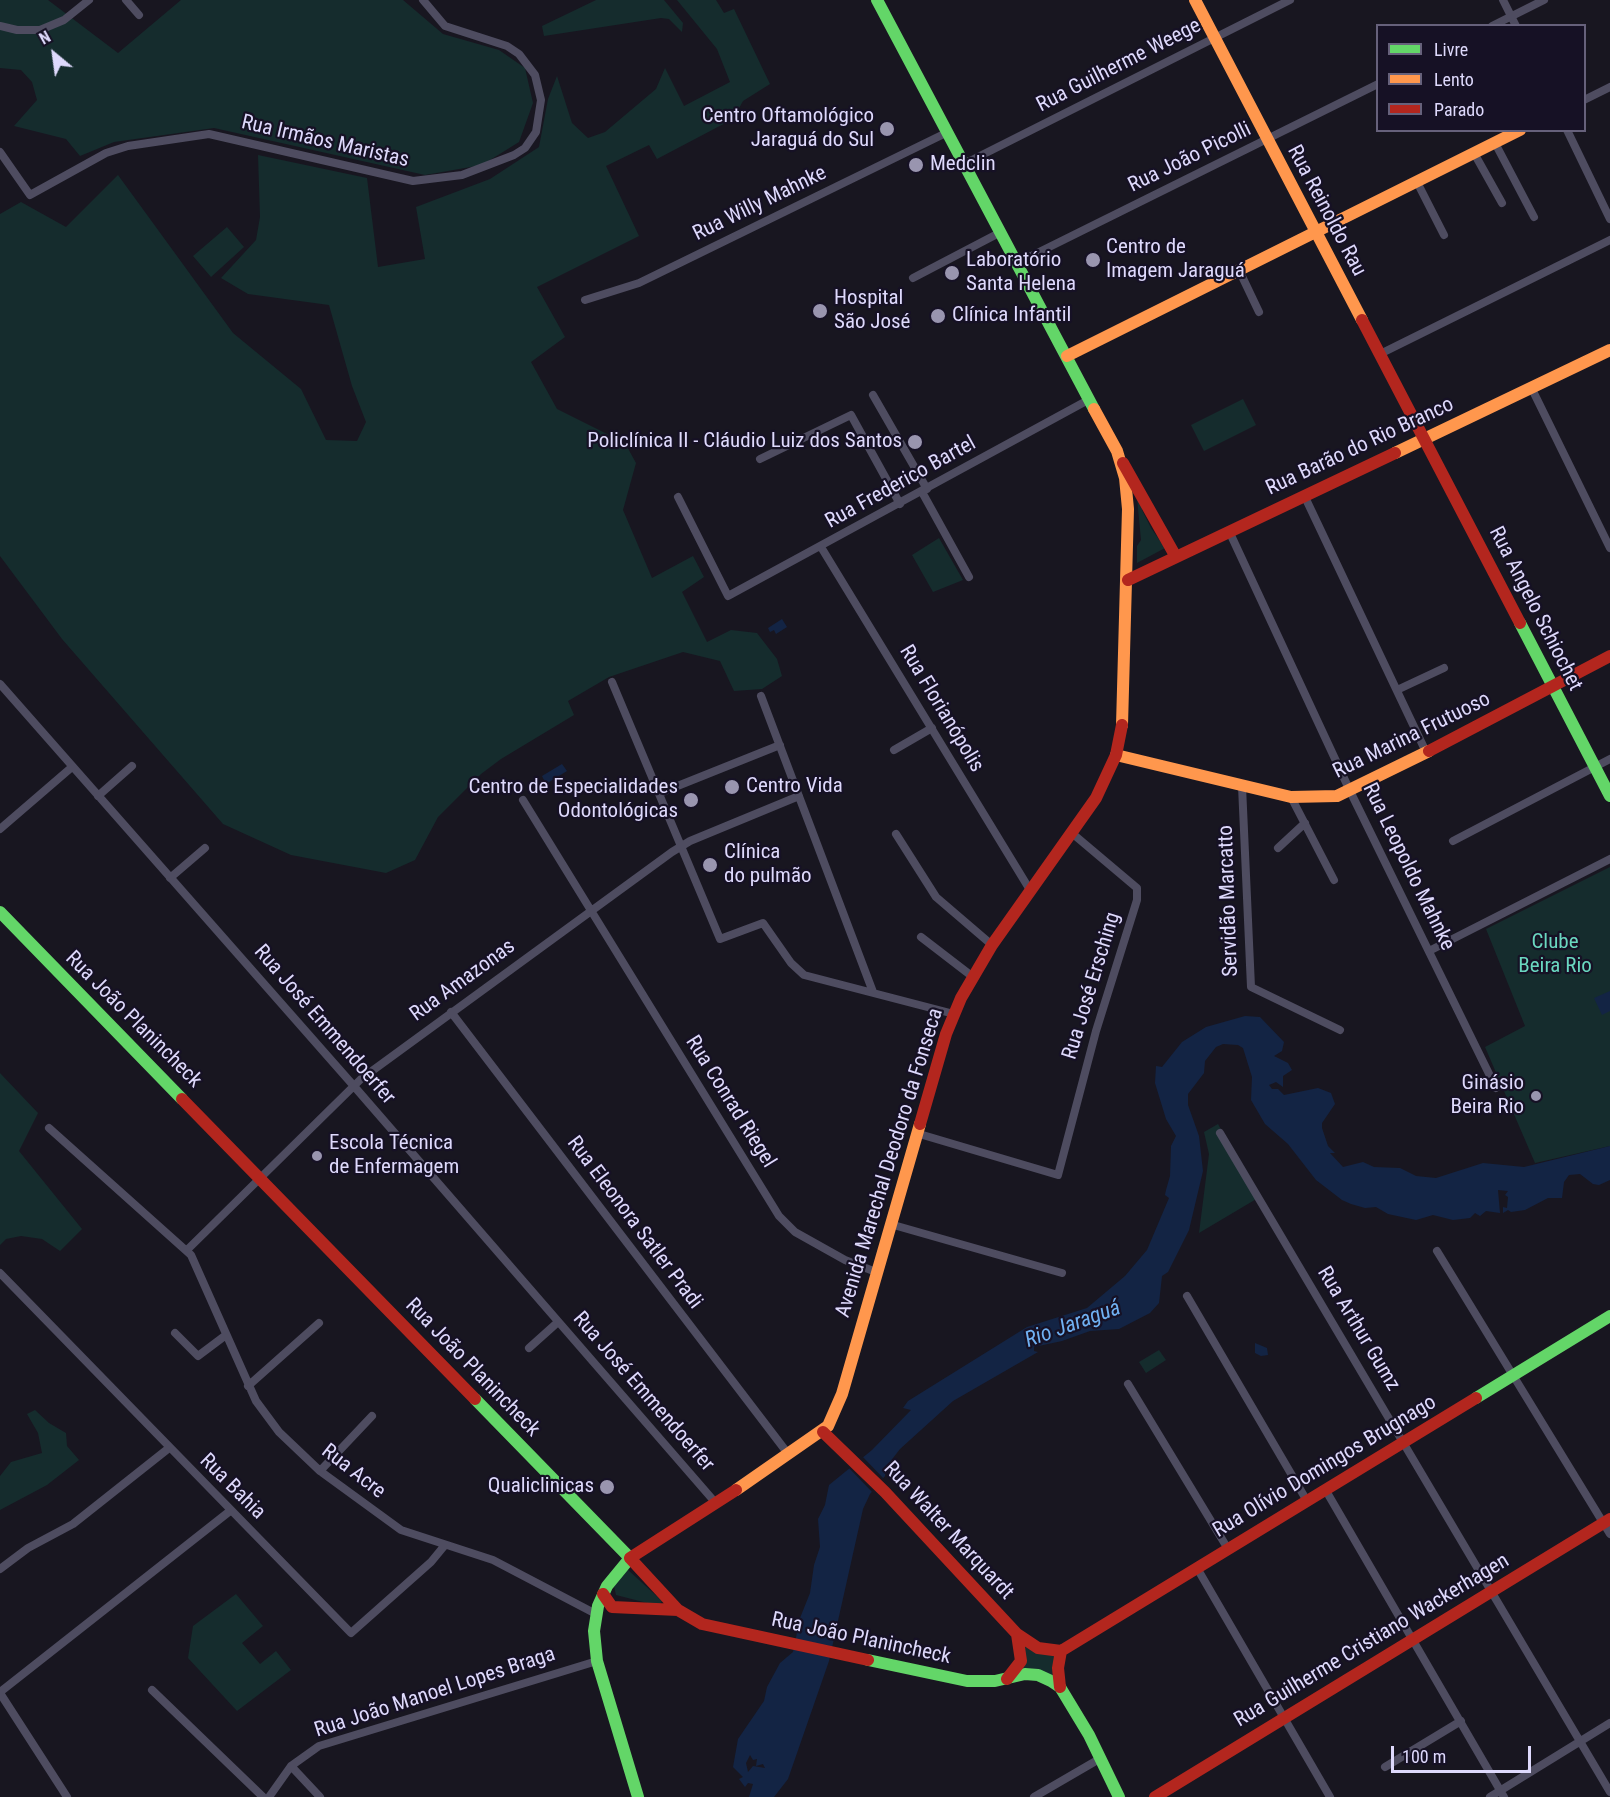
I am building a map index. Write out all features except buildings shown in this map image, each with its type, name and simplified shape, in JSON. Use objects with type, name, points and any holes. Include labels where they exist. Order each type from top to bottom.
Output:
[{"type":"main road","name":"Avenida Marechal Deodoro da Fonseca","points":[[823,1431],[830,1422],[842,1394],[939,1054],[954,1014],[992,945],[1096,798],[1116,755],[1126,690],[1128,509],[1125,478],[1117,451],[877,0]]},
{"type":"main road","name":"Rua Reinoldo Rau","points":[[1195,0],[1424,439]]},
{"type":"main road","points":[[1067,356],[1516,132]]},
{"type":"main road","name":"Rua Barão do Rio Branco","points":[[1128,580],[1610,350]]},
{"type":"main road","name":"Rua Angelo Schiochet","points":[[1424,439],[1610,796]]},
{"type":"main road","points":[[1117,451],[1176,557]]},
{"type":"main road","name":"Rua Marina Frutuoso","points":[[1116,755],[1292,797],[1337,796],[1610,656]]},
{"type":"main road","name":"Rua João Planincheck","points":[[0,912],[260,1176],[678,1610],[702,1624],[898,1667],[968,1681],[1007,1679]]},
{"type":"main road","name":"Rua Olívio Domingos Brugnago","points":[[1060,1651],[1610,1316]]},
{"type":"main road","points":[[638,1797],[597,1661],[594,1630],[596,1614],[603,1594],[612,1577],[630,1558],[823,1431]]},
{"type":"main road","name":"Rua Walter Marquardt","points":[[823,1431],[885,1492],[1017,1634],[1038,1648],[1060,1651]]},
{"type":"main road","name":"Rua Guilherme Cristiano Wackerhagen","points":[[1155,1797],[1413,1639],[1608,1525]]},
{"type":"main road","points":[[603,1594],[612,1607],[678,1610]]},
{"type":"main road","points":[[1007,1679],[1021,1661],[1022,1653],[1017,1634]]},
{"type":"main road","points":[[1060,1651],[1058,1659],[1060,1687],[1101,1758],[1119,1797]]},
{"type":"main road","points":[[1007,1679],[1025,1674],[1038,1675],[1060,1687]]},
{"type":"street","points":[[0,26],[17,30],[40,30],[64,20],[89,0]]},
{"type":"street","points":[[126,0],[139,15]]},
{"type":"street","name":"Rua Irmãos Maristas","points":[[0,152],[30,195],[106,153],[128,146],[209,134],[413,181],[462,175],[514,155],[525,148],[536,132],[541,100],[535,75],[519,54],[497,41],[445,26],[423,0]]},
{"type":"street","name":"Rua Guilherme Weege","points":[[964,164],[1290,0]]},
{"type":"street","points":[[1503,0],[1515,24]]},
{"type":"street","points":[[1496,24],[1544,0]]},
{"type":"street","name":"Rua João Picolli","points":[[1017,263],[1376,85]]},
{"type":"street","points":[[1586,99],[1610,87]]},
{"type":"street","name":"Rua Willy Mahnke","points":[[585,300],[643,281],[948,132]]},
{"type":"street","points":[[1567,132],[1610,219]]},
{"type":"street","points":[[1495,143],[1534,217]]},
{"type":"street","points":[[1474,153],[1502,203]]},
{"type":"street","points":[[1417,182],[1444,235]]},
{"type":"street","points":[[913,278],[1001,232]]},
{"type":"street","points":[[1380,354],[1610,240]]},
{"type":"street","points":[[1239,270],[1259,312]]},
{"type":"street","points":[[1531,387],[1610,548]]},
{"type":"street","points":[[873,395],[969,577]]},
{"type":"street","name":"Rua Frederico Bartel","points":[[678,497],[728,596],[925,491],[1090,399]]},
{"type":"street","points":[[760,459],[851,415],[900,504]]},
{"type":"street","points":[[1304,495],[1426,752]]},
{"type":"street","name":"Rua Leopoldo Mahnke","points":[[1229,531],[1350,791],[1496,1088]]},
{"type":"street","name":"Rua Florianópolis","points":[[820,547],[1030,890]]},
{"type":"street","points":[[1397,690],[1444,668]]},
{"type":"street","points":[[612,682],[720,939],[763,923],[791,963],[804,975],[954,1014]]},
{"type":"street","name":"Rua José Emmendoerfer","points":[[0,684],[353,1085],[714,1501]]},
{"type":"street","points":[[761,696],[873,992]]},
{"type":"street","points":[[894,750],[932,728]]},
{"type":"street","points":[[660,794],[780,745]]},
{"type":"street","points":[[1453,841],[1610,759]]},
{"type":"street","points":[[98,796],[132,766]]},
{"type":"street","points":[[0,829],[72,767]]},
{"type":"street","name":"Servidão Marcatto","points":[[1242,786],[1251,987],[1340,1030]]},
{"type":"street","name":"Rua Amazonas","points":[[187,1250],[353,1085],[451,1012],[682,845],[799,796]]},
{"type":"street","points":[[1292,797],[1334,880]]},
{"type":"street","name":"Rua Conrad Riegel","points":[[523,800],[779,1215],[795,1232],[845,1260],[876,1272]]},
{"type":"street","points":[[1278,848],[1305,823]]},
{"type":"street","points":[[896,834],[936,897],[992,945]]},
{"type":"street","name":"Rua José Ersching","points":[[916,1133],[1058,1175],[1096,1030],[1137,900],[1137,888],[1072,834]]},
{"type":"street","points":[[170,878],[205,848]]},
{"type":"street","points":[[1429,951],[1610,859]]},
{"type":"street","points":[[921,938],[973,977]]},
{"type":"street","name":"Rua Eleonora Satler Pradi","points":[[451,1012],[789,1455]]},
{"type":"street","points":[[49,1128],[187,1250]]},
{"type":"street","name":"Rua Arthur Gumz","points":[[1220,1133],[1610,1792]]},
{"type":"street","points":[[890,1224],[1062,1273]]},
{"type":"street","name":"Rua Acre","points":[[187,1250],[256,1401],[279,1432],[320,1472],[401,1530],[493,1560],[596,1614]]},
{"type":"street","points":[[1437,1251],[1608,1525]]},
{"type":"street","name":"Rua Bahia","points":[[0,1273],[351,1633],[431,1562],[445,1545]]},
{"type":"street","points":[[1187,1296],[1307,1501]]},
{"type":"street","points":[[529,1348],[558,1322]]},
{"type":"street","points":[[248,1386],[319,1323]]},
{"type":"street","points":[[175,1333],[198,1356],[226,1335]]},
{"type":"street","points":[[1128,1384],[1228,1549]]},
{"type":"street","points":[[320,1472],[372,1416]]},
{"type":"street","points":[[0,1569],[22,1552],[74,1524],[169,1448]]},
{"type":"street","points":[[1325,1490],[1502,1794]]},
{"type":"street","points":[[67,1797],[0,1693],[230,1511]]},
{"type":"street","points":[[1197,1568],[1330,1797]]},
{"type":"street","name":"Rua João Manoel Lopes Braga","points":[[269,1797],[291,1766],[319,1746],[341,1737],[597,1661]]},
{"type":"street","points":[[152,1690],[263,1797]]},
{"type":"street","points":[[1385,1767],[1461,1721]]},
{"type":"street","points":[[1490,1797],[1502,1794],[1610,1723]]},
{"type":"street","points":[[1034,1797],[1101,1758]]},
{"type":"street","points":[[291,1766],[320,1797]]},
{"type":"green space","points":[[0,0],[48,0],[118,53],[181,0],[403,0],[443,34],[499,50],[525,68],[533,103],[519,142],[482,165],[425,175],[214,128],[114,142],[80,156],[66,139],[14,126],[37,100],[32,82],[21,70],[0,68]]},
{"type":"green space","points":[[596,0],[664,0],[683,23],[682,32],[669,19],[661,18],[544,36],[542,26]]},
{"type":"green space","points":[[677,0],[716,0],[724,13],[734,9],[770,84],[743,101],[733,119],[657,159],[649,145],[606,166],[639,236],[537,287],[565,337],[531,362],[557,409],[625,443],[636,463],[623,510],[652,578],[693,556],[704,577],[682,592],[707,642],[731,630],[757,633],[777,659],[782,676],[762,689],[734,691],[720,661],[683,652],[609,677],[568,701],[574,715],[501,759],[481,774],[438,817],[415,860],[386,873],[291,855],[223,824],[62,639],[0,556],[0,214],[21,202],[66,227],[118,175],[233,333],[301,389],[326,440],[357,441],[366,422],[352,386],[329,305],[248,294],[221,278],[256,240],[260,217],[258,155],[367,178],[378,267],[425,259],[416,207],[490,179],[539,147],[548,99],[557,76],[572,123],[588,138],[605,132],[656,89],[665,68],[684,106],[730,82],[717,49]]},
{"type":"green space","points":[[227,227],[244,247],[211,277],[193,256]]},
{"type":"green space","points":[[1243,399],[1256,425],[1204,451],[1191,425]]},
{"type":"green space","points":[[1137,498],[1142,503],[1142,510],[1151,528],[1165,548],[1137,563],[1137,546],[1141,540]]},
{"type":"green space","points":[[939,538],[963,580],[933,592],[912,555]]},
{"type":"green space","name":"Clube Beira Rio","points":[[1610,867],[1610,1146],[1535,1163],[1485,1047],[1525,1026],[1486,929]]},
{"type":"green space","points":[[0,1073],[38,1113],[19,1151],[82,1229],[60,1251],[42,1239],[21,1236],[6,1239],[0,1245]]},
{"type":"green space","points":[[1218,1124],[1258,1198],[1199,1233],[1209,1154],[1204,1132]]},
{"type":"green space","points":[[1159,1350],[1166,1360],[1146,1373],[1139,1362]]},
{"type":"green space","points":[[35,1410],[49,1423],[66,1433],[67,1446],[79,1460],[47,1485],[0,1510],[0,1476],[11,1462],[42,1453],[38,1433],[27,1414]]},
{"type":"green space","points":[[627,1569],[662,1601],[659,1606],[616,1595],[614,1586]]},
{"type":"green space","points":[[236,1594],[263,1626],[242,1643],[260,1664],[276,1651],[291,1670],[237,1711],[188,1658],[193,1626]]},
{"type":"green space","points":[[1025,1643],[1056,1654],[1056,1679],[1020,1671]]},
{"type":"water","points":[[782,619],[787,627],[776,634],[774,630],[770,632],[768,628]]},
{"type":"water","points":[[562,764],[567,771],[546,784],[542,776]]},
{"type":"water","points":[[1610,991],[1610,1011],[1602,1015],[1594,998]]},
{"type":"water","name":"Rio Jaraguá","points":[[1245,1016],[1260,1017],[1284,1042],[1282,1051],[1274,1056],[1288,1063],[1292,1070],[1283,1076],[1283,1087],[1276,1082],[1269,1085],[1272,1089],[1278,1089],[1284,1095],[1318,1088],[1331,1093],[1335,1104],[1322,1123],[1322,1128],[1328,1146],[1335,1153],[1330,1153],[1343,1167],[1363,1162],[1374,1167],[1400,1168],[1416,1176],[1436,1178],[1483,1163],[1524,1167],[1610,1146],[1610,1180],[1599,1185],[1593,1184],[1580,1174],[1569,1175],[1564,1182],[1562,1198],[1548,1198],[1525,1210],[1511,1212],[1508,1210],[1503,1213],[1503,1207],[1507,1208],[1508,1197],[1505,1195],[1508,1191],[1498,1190],[1500,1213],[1486,1211],[1480,1216],[1475,1213],[1470,1218],[1453,1220],[1433,1215],[1416,1220],[1388,1214],[1376,1207],[1365,1208],[1351,1204],[1316,1180],[1288,1144],[1265,1124],[1251,1100],[1252,1077],[1243,1048],[1238,1045],[1223,1044],[1216,1047],[1205,1061],[1204,1073],[1188,1094],[1188,1105],[1199,1136],[1203,1171],[1189,1230],[1168,1272],[1162,1276],[1159,1303],[1150,1313],[1119,1329],[1090,1331],[1062,1341],[1034,1347],[1034,1351],[1038,1352],[953,1401],[900,1449],[886,1467],[885,1476],[870,1494],[863,1509],[829,1661],[788,1779],[774,1797],[749,1797],[753,1784],[748,1783],[745,1787],[739,1779],[743,1777],[733,1767],[738,1739],[764,1701],[767,1687],[780,1663],[793,1652],[820,1547],[818,1519],[825,1505],[829,1485],[872,1450],[911,1410],[903,1408],[908,1401],[1027,1327],[1087,1308],[1125,1276],[1147,1250],[1169,1198],[1165,1195],[1170,1176],[1171,1146],[1176,1136],[1166,1119],[1155,1083],[1156,1066],[1162,1067],[1182,1042],[1206,1027]],"holes":[[[750,1755],[753,1760],[757,1759],[756,1766],[763,1764],[765,1768],[753,1766],[748,1772],[746,1763]]]},
{"type":"water","points":[[1255,1343],[1267,1348],[1268,1355],[1261,1356],[1255,1353]]},
{"type":"pier","points":[[861,1455],[886,1481],[874,1494],[846,1465]]},
{"type":"traffic: fast","points":[[877,0],[1094,409]]},
{"type":"traffic: fast","points":[[1520,623],[1610,796]]},
{"type":"traffic: fast","points":[[0,912],[182,1099]]},
{"type":"traffic: fast","points":[[1476,1398],[1610,1316]]},
{"type":"traffic: fast","points":[[475,1399],[630,1558],[607,1586],[598,1606],[594,1631],[597,1661],[638,1797]]},
{"type":"traffic: fast","points":[[868,1660],[967,1681],[995,1681],[1025,1674],[1038,1675],[1051,1681],[1060,1687],[1089,1735],[1119,1797]]},
{"type":"traffic: slow","points":[[1195,0],[1362,320]]},
{"type":"traffic: slow","points":[[1067,356],[1516,132]]},
{"type":"traffic: slow","points":[[1395,453],[1610,350]]},
{"type":"traffic: slow","points":[[1094,409],[1117,451],[1125,478],[1128,509],[1122,725]]},
{"type":"traffic: slow","points":[[1116,755],[1291,797],[1337,796],[1429,751]]},
{"type":"traffic: slow","points":[[736,1490],[828,1426],[842,1394],[920,1124]]},
{"type":"traffic: jam","points":[[1362,320],[1520,623]]},
{"type":"traffic: jam","points":[[1128,580],[1395,453]]},
{"type":"traffic: jam","points":[[1123,463],[1176,557]]},
{"type":"traffic: jam","points":[[1429,751],[1610,656]]},
{"type":"traffic: jam","points":[[920,1124],[946,1034],[961,998],[992,945],[1096,798],[1116,755],[1122,725]]},
{"type":"traffic: jam","points":[[182,1099],[475,1399]]},
{"type":"traffic: jam","points":[[1061,1651],[1476,1398]]},
{"type":"traffic: jam","points":[[823,1432],[885,1492],[1017,1634],[1038,1648],[1061,1651]]},
{"type":"traffic: jam","points":[[736,1490],[630,1558],[678,1610],[702,1624],[868,1660]]},
{"type":"traffic: jam","points":[[1155,1797],[1610,1519]]},
{"type":"traffic: jam","points":[[603,1594],[612,1607],[678,1610]]},
{"type":"traffic: jam","points":[[1007,1679],[1021,1661],[1017,1634]]},
{"type":"traffic: jam","points":[[1060,1687],[1058,1668],[1061,1651]]},
{"type":"place","name":"Centro Oftamológico Jaraguá do Sul","points":[[887,129]]},
{"type":"place","name":"Medclin","points":[[916,165]]},
{"type":"place","name":"Centro de Imagem Jaraguá","points":[[1093,260]]},
{"type":"place","name":"Laboratório Santa Helena","points":[[952,273]]},
{"type":"place","name":"Hospital São José","points":[[820,311]]},
{"type":"place","name":"Clínica Infantil","points":[[938,316]]},
{"type":"place","name":"Policlínica II - Cláudio Luiz dos Santos","points":[[915,442]]},
{"type":"place","name":"Centro Vida","points":[[732,787]]},
{"type":"place","name":"Centro de Especialidades Odontológicas","points":[[691,800]]},
{"type":"place","name":"Clínica do pulmão","points":[[710,865]]},
{"type":"place","name":"Ginásio Beira Rio","points":[[1536,1096]]},
{"type":"place","name":"Escola Técnica de Enfermagem","points":[[317,1156]]},
{"type":"place","name":"Qualiclinicas","points":[[607,1487]]}]
